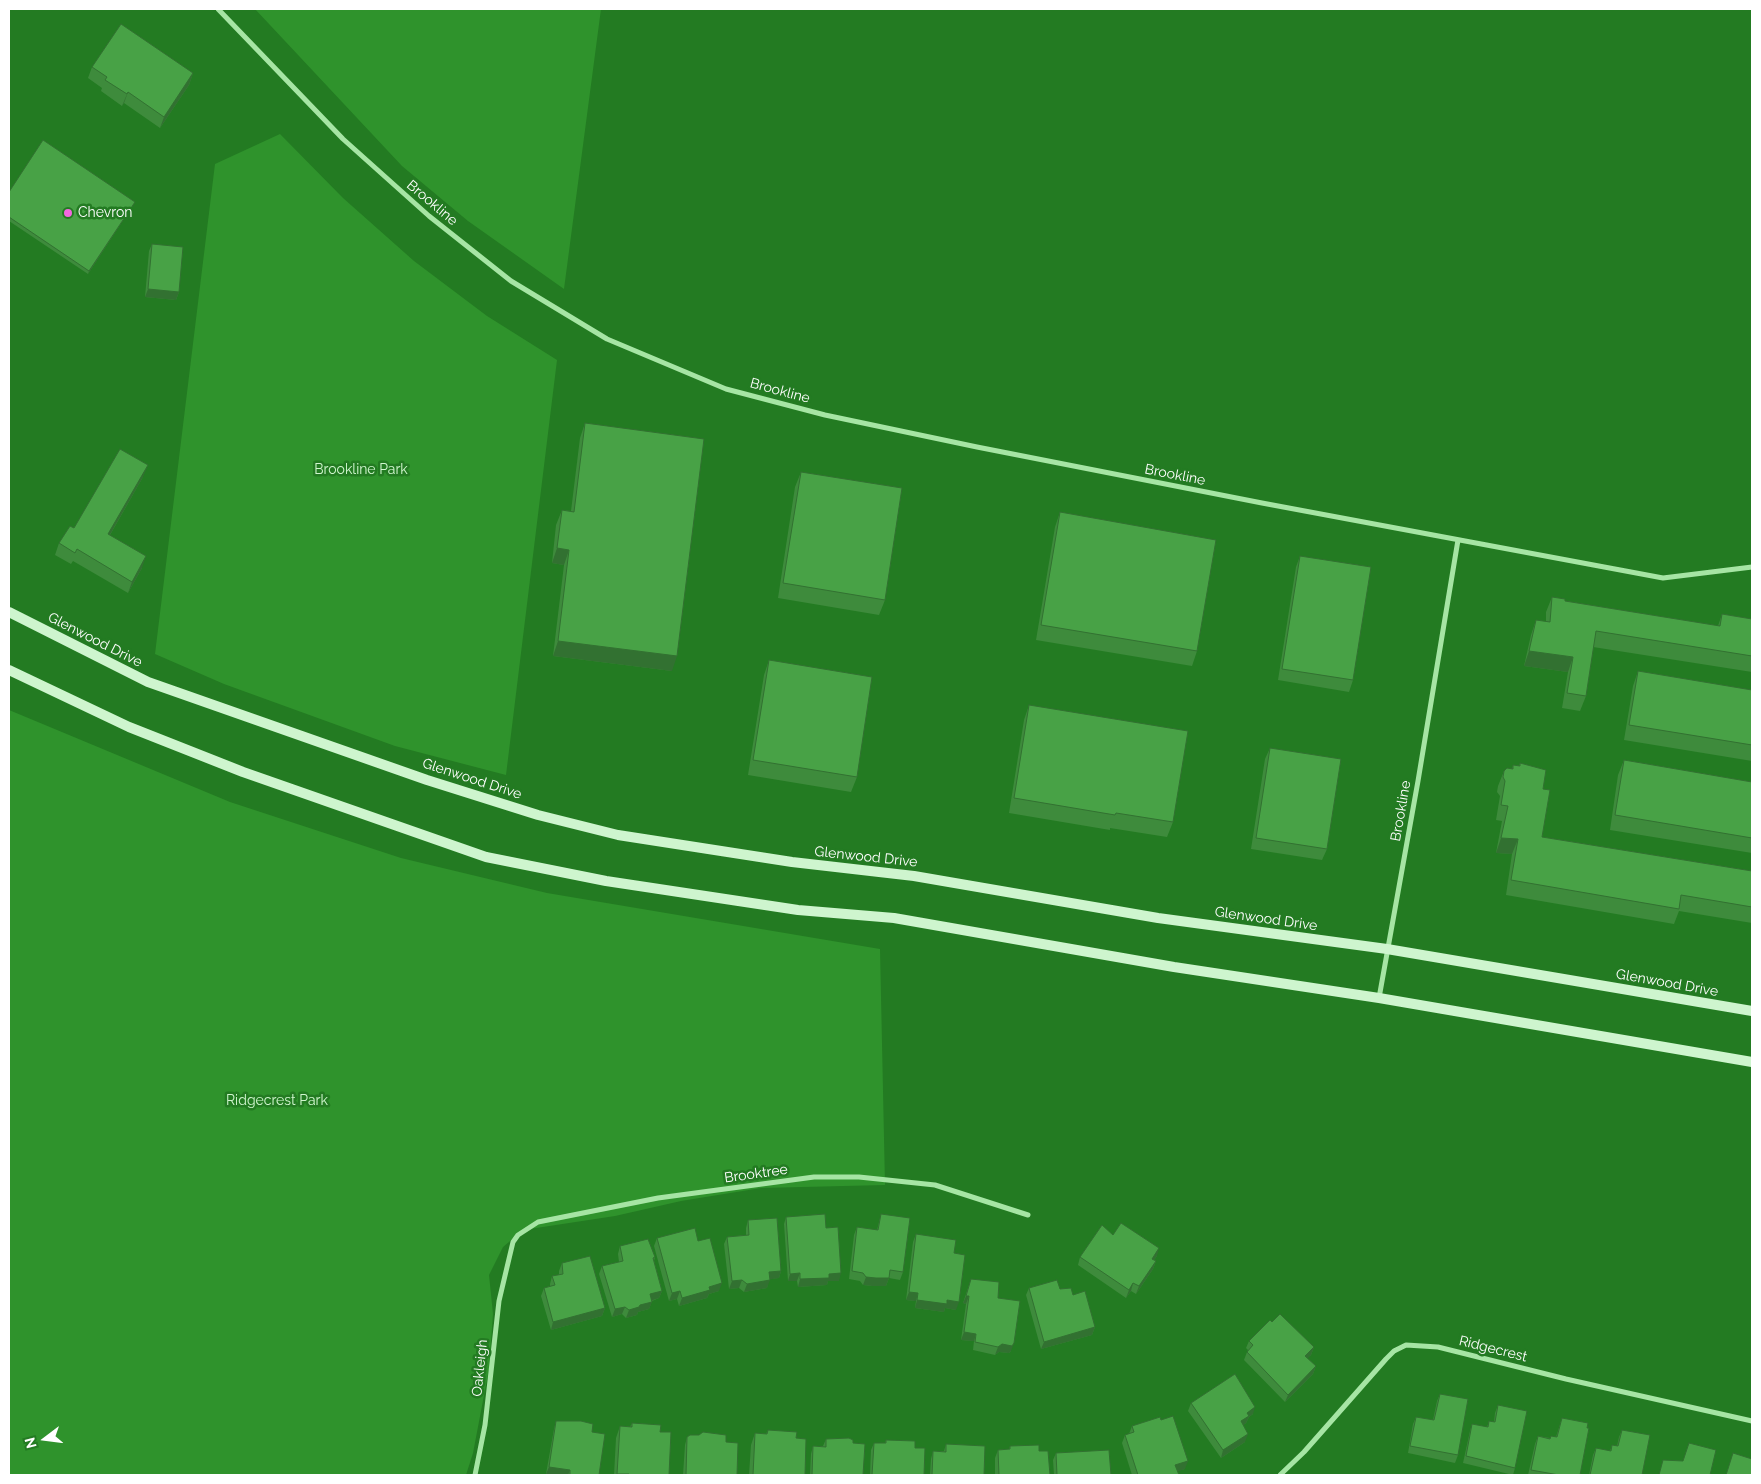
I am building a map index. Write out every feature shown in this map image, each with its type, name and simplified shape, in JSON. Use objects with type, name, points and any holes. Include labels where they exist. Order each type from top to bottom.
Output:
[{"type":"main road","name":"Glenwood Drive","points":[[9,612],[148,682],[427,780],[538,815],[618,836],[792,862],[914,876],[1158,918],[1387,949],[1752,1011]]},
{"type":"main road","points":[[9,670],[129,727],[244,772],[486,856],[606,881],[798,910],[894,918],[1174,967],[1379,998],[1752,1062]]},
{"type":"street","name":"Brookline","points":[[218,9],[343,139],[429,216],[511,281],[606,339],[726,389],[825,415],[1262,504],[1663,578],[1752,567]]},
{"type":"street","name":"Brookline","points":[[1379,998],[1418,782],[1458,540]]},
{"type":"street","name":"Brooktree","points":[[508,1263],[513,1242],[518,1235],[538,1222],[658,1198],[814,1177],[859,1176],[935,1185],[1028,1215]]},
{"type":"street","name":"Oakleigh","points":[[476,1475],[485,1425],[499,1301],[508,1263]]},
{"type":"street","name":"Ridgecrest","points":[[1280,1475],[1304,1452],[1394,1351],[1406,1345],[1438,1347],[1566,1379],[1752,1420]]},
{"type":"green space","points":[[255,9],[601,9],[564,289],[468,221],[402,166]]},
{"type":"green space","name":"Brookline Park","points":[[280,134],[343,198],[414,261],[487,316],[557,360],[506,775],[395,746],[224,684],[155,654],[215,164]]},
{"type":"green space","name":"Ridgecrest Park","points":[[9,710],[230,802],[401,858],[547,893],[880,949],[885,1185],[761,1188],[681,1201],[615,1216],[523,1230],[503,1247],[489,1275],[493,1314],[489,1369],[473,1453],[466,1475],[9,1475]]},
{"type":"building","points":[[121,24],[193,73],[164,117],[128,92],[127,94],[105,80],[107,77],[92,67]]},
{"type":"building","name":"Chevron","points":[[43,140],[135,202],[89,271],[9,217],[9,192]]},
{"type":"building","points":[[152,244],[183,247],[179,292],[148,289]]},
{"type":"building","points":[[585,423],[704,439],[677,656],[558,641],[569,550],[557,548],[562,510],[574,512]]},
{"type":"building","points":[[120,449],[148,465],[108,534],[146,556],[132,582],[77,549],[75,553],[59,543],[70,526],[74,528]]},
{"type":"building","points":[[801,472],[902,488],[885,600],[783,583]]},
{"type":"building","points":[[1060,512],[1216,540],[1197,651],[1041,625]]},
{"type":"building","points":[[1300,556],[1371,567],[1353,680],[1282,669]]},
{"type":"building","points":[[1552,597],[1565,599],[1565,601],[1720,626],[1722,614],[1752,619],[1752,656],[1596,631],[1586,696],[1567,693],[1573,657],[1529,651],[1536,620],[1550,622]]},
{"type":"building","points":[[769,660],[872,677],[857,777],[753,760]]},
{"type":"building","points":[[1638,671],[1752,690],[1752,745],[1629,725]]},
{"type":"building","points":[[1029,705],[1188,731],[1173,822],[1116,813],[1115,815],[1014,798]]},
{"type":"building","points":[[1270,748],[1341,759],[1327,849],[1256,838]]},
{"type":"building","points":[[1624,760],[1752,782],[1752,838],[1615,815]]},
{"type":"building","points":[[1520,763],[1546,770],[1543,789],[1550,790],[1542,837],[1752,871],[1752,907],[1681,895],[1679,909],[1511,880],[1518,839],[1501,838],[1508,806],[1501,805],[1505,781],[1503,777],[1504,771],[1507,768],[1513,769],[1513,765],[1520,766]]},
{"type":"building","points":[[825,1214],[826,1228],[838,1227],[841,1273],[829,1274],[829,1278],[800,1279],[800,1273],[790,1274],[786,1217]]},
{"type":"building","points":[[881,1214],[910,1218],[903,1272],[890,1270],[889,1278],[866,1277],[863,1273],[852,1271],[857,1227],[878,1230]]},
{"type":"building","points":[[777,1218],[781,1271],[769,1272],[770,1280],[747,1284],[742,1280],[732,1281],[727,1237],[749,1235],[748,1220]]},
{"type":"building","points":[[1121,1223],[1159,1248],[1152,1259],[1156,1261],[1139,1286],[1133,1283],[1129,1290],[1080,1257],[1102,1225],[1113,1235]]},
{"type":"building","points":[[695,1228],[698,1241],[710,1238],[722,1283],[709,1287],[710,1290],[682,1298],[680,1291],[672,1293],[657,1238]]},
{"type":"building","points":[[916,1234],[956,1240],[954,1253],[965,1255],[959,1302],[947,1300],[947,1304],[917,1300],[918,1293],[909,1292]]},
{"type":"building","points":[[648,1239],[655,1257],[653,1258],[662,1291],[650,1294],[652,1302],[640,1305],[639,1307],[629,1310],[625,1307],[615,1309],[602,1266],[623,1261],[620,1246]]},
{"type":"building","points":[[590,1256],[605,1308],[553,1322],[544,1288],[555,1285],[552,1276],[563,1274],[562,1263]]},
{"type":"building","points":[[971,1279],[999,1282],[998,1298],[1020,1301],[1012,1346],[1002,1344],[998,1347],[975,1342],[976,1334],[964,1332],[969,1296],[966,1296]]},
{"type":"building","points":[[1057,1280],[1060,1289],[1071,1288],[1073,1295],[1085,1291],[1095,1327],[1044,1342],[1029,1288]]},
{"type":"building","points":[[1280,1314],[1314,1347],[1305,1356],[1316,1366],[1288,1395],[1247,1352],[1253,1345],[1249,1341],[1270,1320],[1272,1322]]},
{"type":"building","points":[[1235,1374],[1255,1407],[1247,1413],[1249,1416],[1241,1421],[1248,1434],[1223,1450],[1191,1403]]},
{"type":"building","points":[[1440,1394],[1468,1399],[1458,1455],[1410,1446],[1416,1417],[1434,1420]]},
{"type":"building","points":[[1498,1405],[1527,1411],[1515,1468],[1466,1456],[1472,1424],[1488,1427],[1489,1421],[1495,1422]]},
{"type":"building","points":[[1173,1416],[1188,1461],[1175,1465],[1179,1475],[1138,1475],[1125,1435],[1134,1432],[1132,1426],[1160,1417],[1161,1420]]},
{"type":"building","points":[[1562,1418],[1588,1423],[1587,1428],[1589,1428],[1580,1475],[1559,1475],[1531,1470],[1538,1436],[1550,1439],[1551,1436],[1557,1437]]},
{"type":"building","points":[[556,1421],[581,1421],[593,1424],[592,1432],[605,1434],[599,1475],[570,1475],[570,1470],[549,1467]]},
{"type":"building","points":[[632,1423],[661,1425],[660,1432],[671,1432],[669,1475],[617,1474],[620,1426],[632,1427]]},
{"type":"building","points":[[768,1430],[797,1432],[796,1438],[806,1439],[805,1475],[753,1475],[755,1433],[767,1434]]},
{"type":"building","points":[[1622,1430],[1650,1435],[1642,1475],[1590,1475],[1596,1448],[1611,1451],[1612,1445],[1618,1446]]},
{"type":"building","points":[[703,1432],[726,1435],[726,1442],[738,1443],[737,1475],[686,1475],[687,1437],[699,1435]]},
{"type":"building","points":[[849,1438],[853,1440],[853,1443],[865,1444],[863,1475],[812,1475],[813,1446],[826,1447],[826,1439]]},
{"type":"building","points":[[886,1440],[915,1441],[915,1448],[925,1448],[924,1475],[872,1475],[874,1443],[886,1443]]},
{"type":"building","points":[[1689,1443],[1716,1450],[1710,1475],[1659,1475],[1663,1460],[1683,1461]]},
{"type":"building","points":[[946,1444],[985,1446],[984,1475],[932,1475],[933,1451],[946,1452]]},
{"type":"building","points":[[1039,1445],[1039,1451],[1048,1451],[1050,1475],[999,1475],[998,1450],[1010,1449],[1010,1446]]},
{"type":"building","points":[[1109,1450],[1111,1475],[1057,1475],[1056,1453]]},
{"type":"building","points":[[1733,1453],[1752,1459],[1752,1475],[1726,1475]]},
{"type":"place","name":"Chevron","points":[[68,213]]}]
